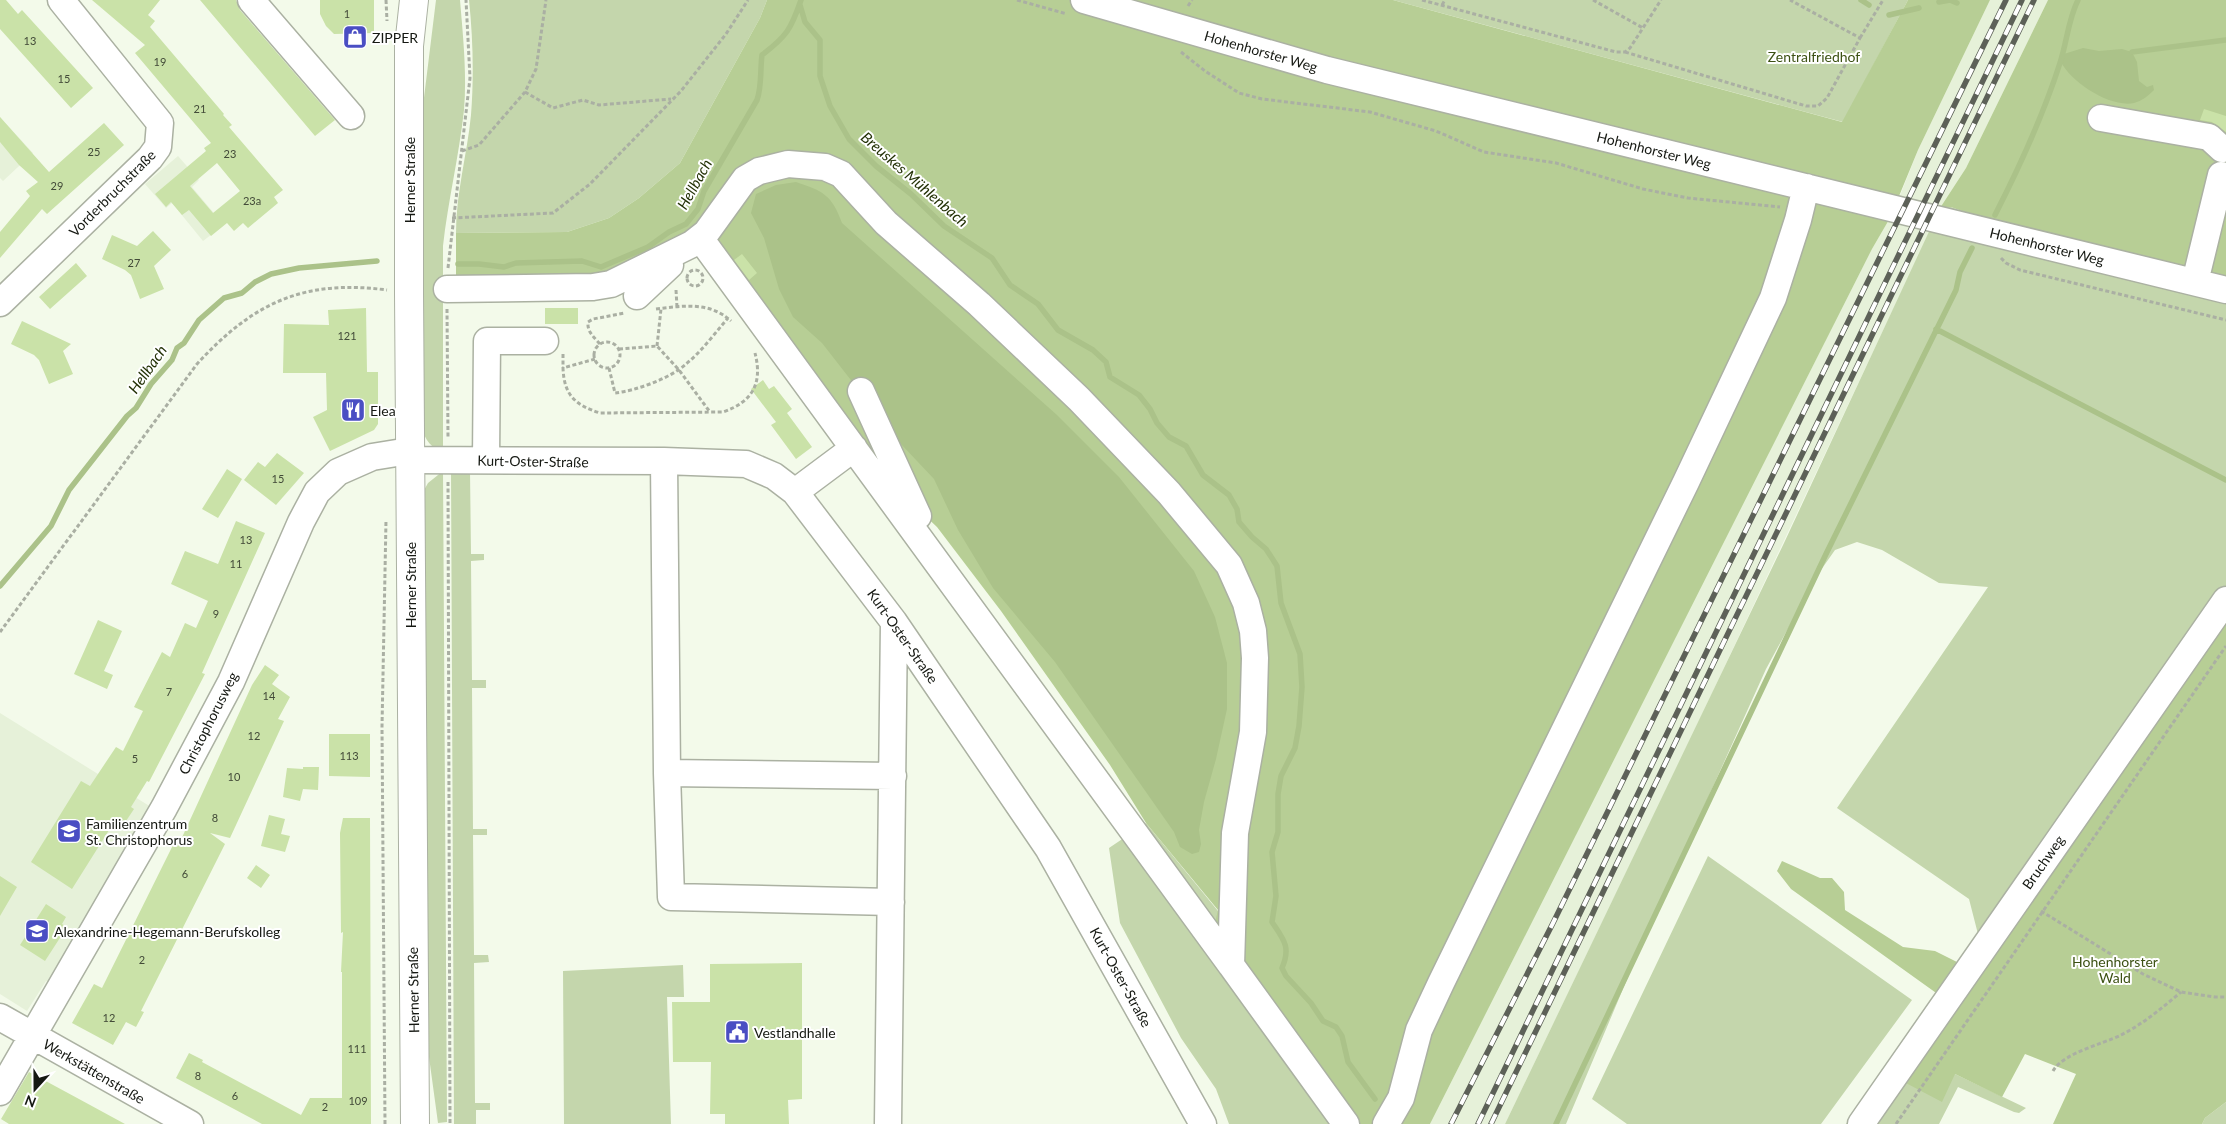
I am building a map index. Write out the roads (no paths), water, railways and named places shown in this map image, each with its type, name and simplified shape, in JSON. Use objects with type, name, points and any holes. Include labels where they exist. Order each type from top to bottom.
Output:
[{"type":"main road","name":"Herner Straße","points":[[404,0],[409,46],[409,456],[415,1124]]},
{"type":"main road","name":"Herner Straße","points":[[409,46],[414,0]]},
{"type":"street","name":"Vorderbruchstraße","points":[[0,303],[150,158],[158,147],[160,123],[61,0]]},
{"type":"street","points":[[251,0],[352,116]]},
{"type":"street","name":"Hohenhorster Weg","points":[[1079,8],[1327,70],[1804,198],[2226,290]]},
{"type":"street","points":[[2101,118],[2209,137],[2224,149],[2214,153],[2210,161],[2213,170],[2223,175],[2194,282]]},
{"type":"street","points":[[641,306],[696,241],[706,233],[745,179],[759,171],[788,164],[825,167],[840,174],[886,224],[979,304],[1079,399],[1169,493],[1229,565],[1246,603],[1253,631],[1256,694],[1253,732],[1235,832],[1231,965]]},
{"type":"street","points":[[1386,1124],[1401,1098],[1419,1030],[1691,473],[1773,298],[1804,198]]},
{"type":"street","points":[[447,289],[594,287],[611,284],[696,241]]},
{"type":"street","points":[[696,241],[854,448],[1346,1124]]},
{"type":"street","points":[[486,460],[487,341],[544,341]]},
{"type":"street","points":[[861,391],[940,565]]},
{"type":"street","points":[[795,492],[854,448]]},
{"type":"street","name":"Kurt-Oster-Straße","points":[[409,456],[448,460],[746,464],[774,476],[795,492],[894,622],[1048,848],[1203,1124]]},
{"type":"street","name":"Christophorusweg","points":[[0,1092],[164,808],[230,682],[301,522],[317,492],[338,472],[372,457],[409,456]]},
{"type":"street","points":[[664,462],[670,897],[892,902]]},
{"type":"street","name":"Bruchweg","points":[[1860,1124],[2226,600]]},
{"type":"street","points":[[888,1124],[894,622]]},
{"type":"street","points":[[667,773],[893,776]]},
{"type":"street","name":"Werkstättenstraße","points":[[0,1016],[190,1124]]},
{"type":"waterway","name":"Hellbach","points":[[458,264],[504,267],[516,263],[582,261],[601,267],[648,247],[669,232],[686,224],[698,209],[704,191],[757,100],[762,55],[783,37],[791,25],[801,0]]},
{"type":"waterway","points":[[1861,0],[1869,5]]},
{"type":"waterway","points":[[1939,2],[1950,0],[1957,3]]},
{"type":"waterway","points":[[1995,215],[2039,121],[2060,63],[2072,15],[2078,0]]},
{"type":"waterway","name":"Breuskes Mühlenbach","points":[[800,5],[805,22],[820,40],[820,76],[830,106],[849,139],[876,166],[911,194],[944,226],[992,258],[1010,285],[1038,304],[1058,330],[1093,350],[1106,362],[1110,377],[1139,395],[1150,409],[1157,423],[1169,437],[1186,446],[1203,475],[1229,495],[1237,509],[1239,522],[1266,549],[1277,566],[1281,603],[1300,654],[1302,687],[1295,748],[1281,776],[1278,794],[1278,832],[1272,852],[1276,896],[1272,922],[1285,944],[1286,954],[1282,968],[1286,976],[1311,1003],[1323,1021],[1336,1027],[1342,1036],[1348,1062],[1375,1099]]},
{"type":"waterway","points":[[1889,15],[1919,8]]},
{"type":"waterway","points":[[2132,52],[2226,40]]},
{"type":"waterway","points":[[1556,1124],[1826,554],[1956,290],[1960,272],[1972,248]]},
{"type":"waterway","name":"Hellbach","points":[[0,586],[51,526],[69,490],[127,416],[136,408],[151,384],[172,360],[177,348],[184,343],[199,320],[224,298],[242,293],[255,282],[271,274],[299,268],[377,261]]},
{"type":"waterway","points":[[1936,329],[2226,480]]},
{"type":"railway","points":[[1451,1124],[1553,923],[2006,0]]},
{"type":"railway","points":[[1478,1124],[2022,0]]},
{"type":"railway","points":[[1491,1124],[2034,0]]},
{"type":"place","name":"ZIPPER","points":[[355,37]]},
{"type":"place","name":"Elea","points":[[353,410]]},
{"type":"place","name":"Familienzentrum St. Christophorus","points":[[69,831]]},
{"type":"place","name":"Alexandrine-Hegemann-Berufskolleg","points":[[37,931]]},
{"type":"place","name":"Vestlandhalle","points":[[737,1032]]},
{"type":"park label","name":"Zentralfriedhof","points":[[1814,56]]},
{"type":"park label","name":"Hohenhorster Wald","points":[[2115,970]]}]
